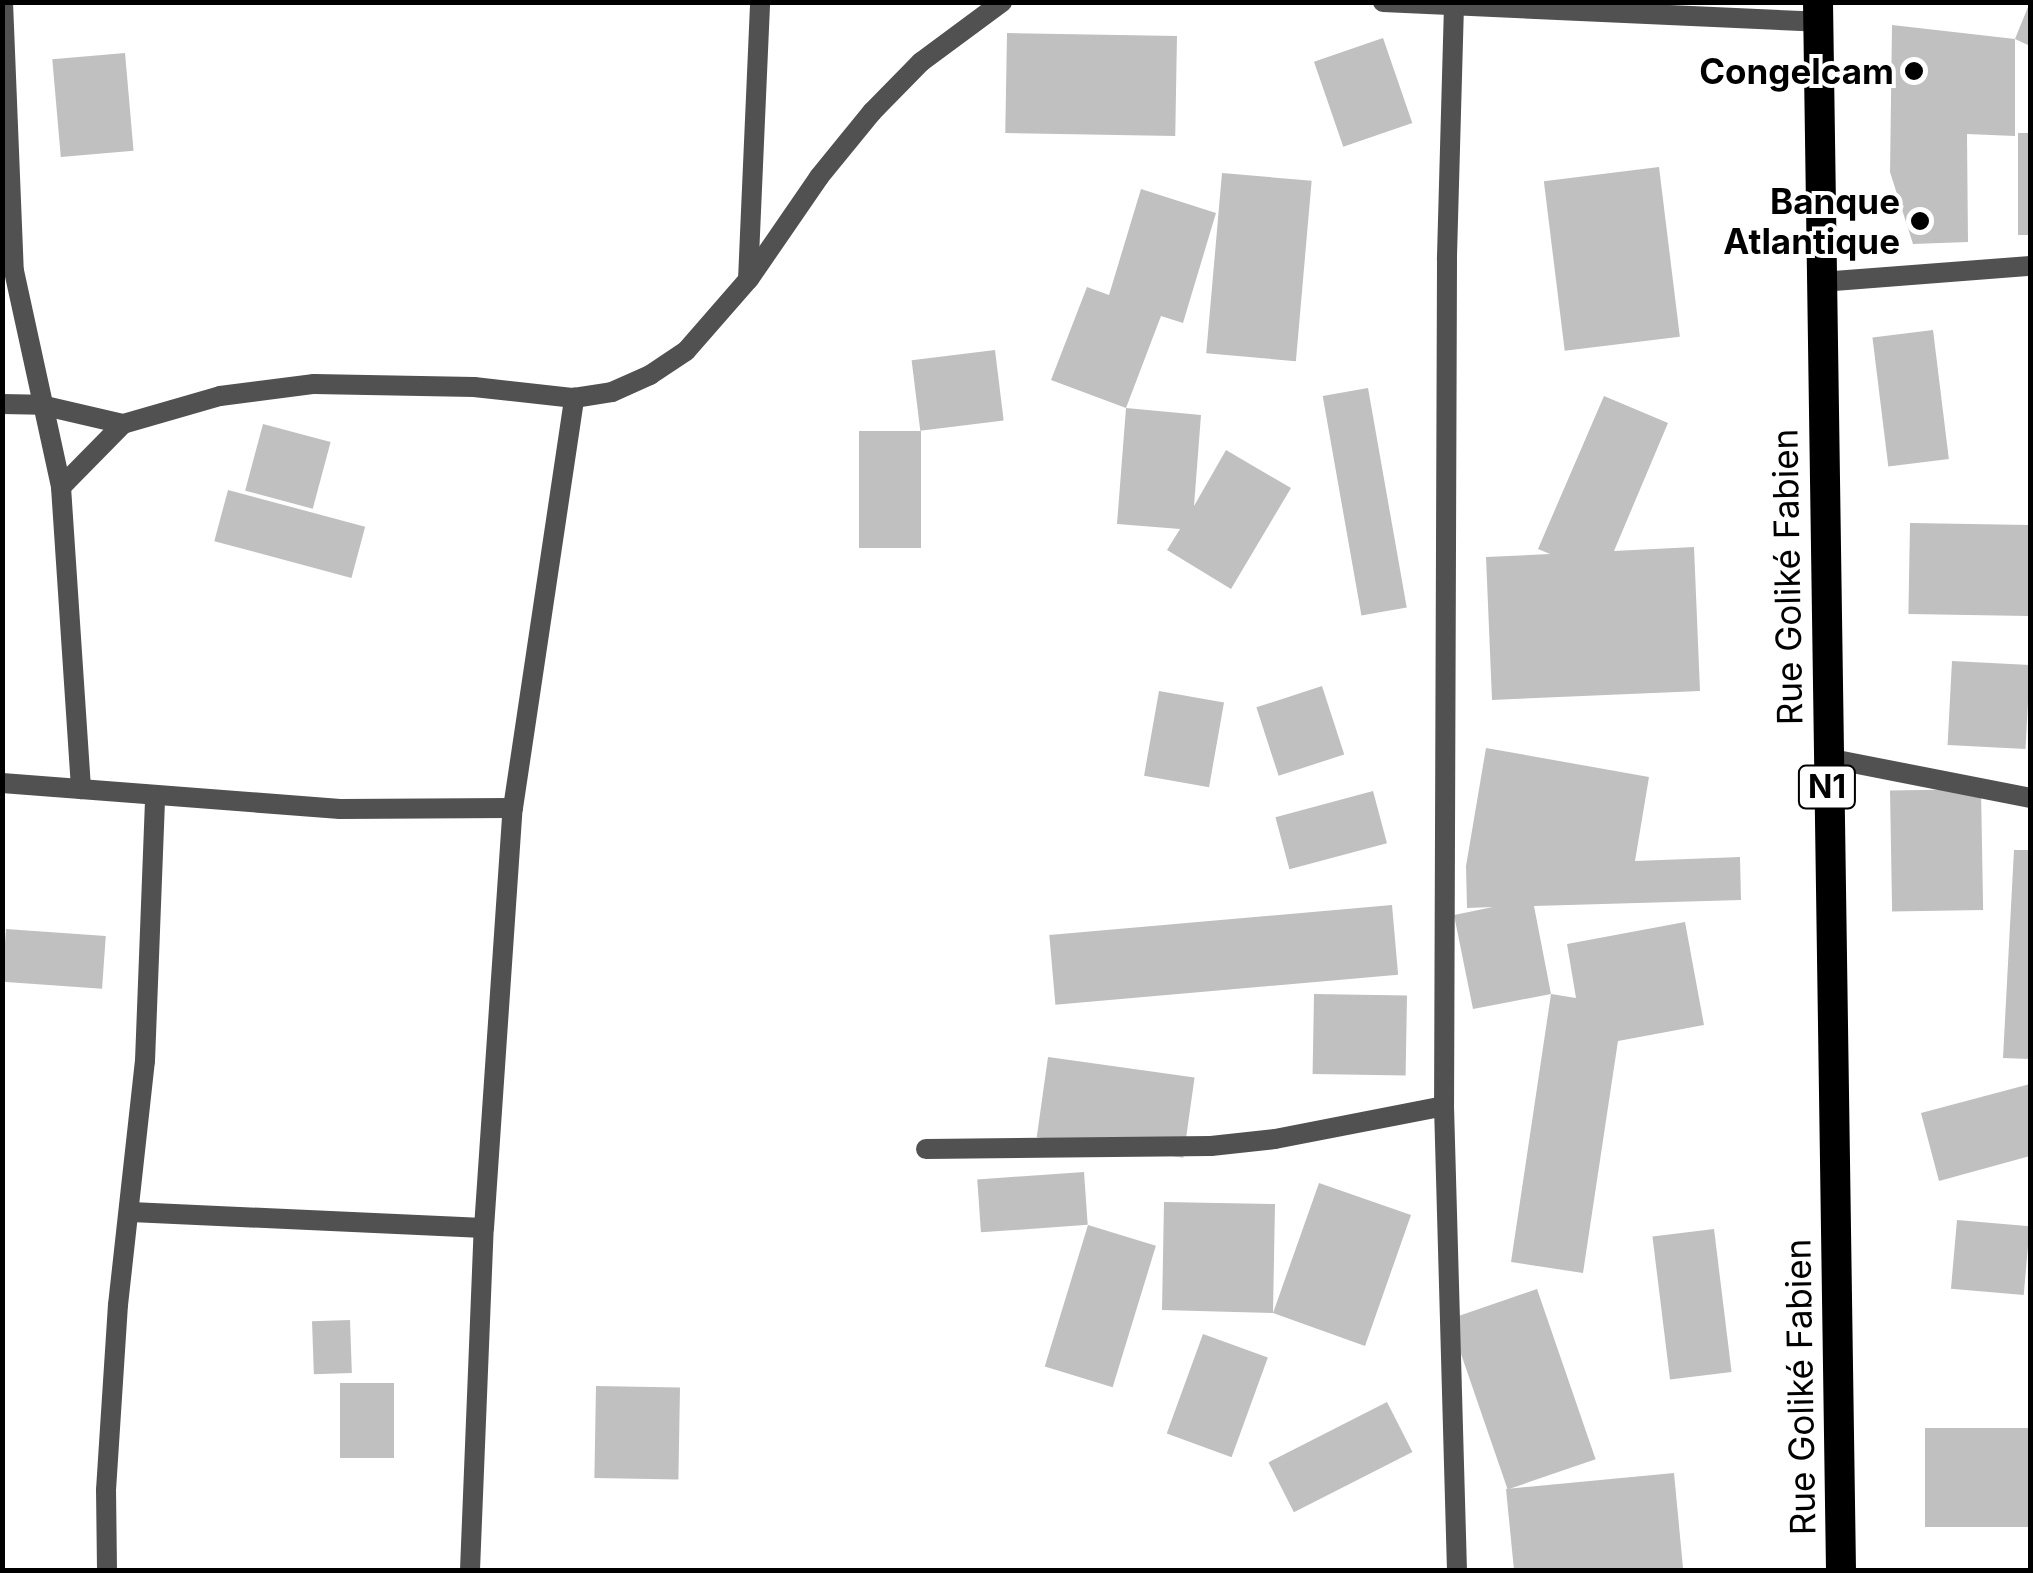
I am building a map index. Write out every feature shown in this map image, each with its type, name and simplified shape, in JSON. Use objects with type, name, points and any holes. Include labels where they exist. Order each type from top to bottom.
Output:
[{"type":"highway","name":"Rue Goliké Fabien","points":[[1818,12],[1826,758],[1841,1570]]},
{"type":"street","points":[[3,2],[14,271],[60,487],[81,789]]},
{"type":"street","points":[[748,280],[760,2]]},
{"type":"street","points":[[60,487],[124,424],[220,396],[314,384],[474,387],[574,398],[612,392],[662,367],[686,351],[748,280],[820,177],[872,112],[922,62],[1002,2]]},
{"type":"street","points":[[1383,2],[1818,12]]},
{"type":"street","points":[[1454,5],[1447,260],[1444,1106],[1457,1570]]},
{"type":"street","points":[[1821,282],[2030,266]]},
{"type":"street","points":[[470,1570],[484,1228],[513,808],[574,398]]},
{"type":"street","points":[[2,404],[41,406],[124,424]]},
{"type":"street","points":[[1826,758],[2030,798]]},
{"type":"street","points":[[2,783],[340,809],[513,808]]},
{"type":"street","points":[[108,1570],[106,1490],[144,1060],[154,796]]},
{"type":"street","points":[[926,1149],[1211,1146],[1274,1139],[1444,1106]]},
{"type":"street","points":[[132,1212],[484,1228]]},
{"type":"building","points":[[2030,2],[2030,46],[2015,39]]},
{"type":"building","points":[[1892,25],[2015,39],[2015,136],[1967,134],[1968,242],[1913,244],[1890,172]]},
{"type":"building","points":[[1007,33],[1177,36],[1175,136],[1005,133]]},
{"type":"building","points":[[1383,38],[1412,123],[1343,147],[1314,62]]},
{"type":"building","points":[[125,53],[134,151],[61,157],[52,59]]},
{"type":"building","points":[[2018,133],[2030,133],[2030,235],[2018,235]]},
{"type":"building","points":[[1659,167],[1680,337],[1565,351],[1544,181]]},
{"type":"building","points":[[1222,173],[1312,181],[1296,361],[1206,353]]},
{"type":"building","points":[[1141,189],[1216,213],[1183,323],[1161,316],[1126,408],[1051,380],[1087,287],[1109,295]]},
{"type":"building","points":[[1933,330],[1949,459],[1888,466],[1872,337]]},
{"type":"building","points":[[995,350],[1004,420],[920,431],[912,360]]},
{"type":"building","points":[[1368,388],[1407,608],[1361,616],[1323,396]]},
{"type":"building","points":[[1604,396],[1668,423],[1614,551],[1694,547],[1700,691],[1492,700],[1486,557],[1550,554],[1538,549]]},
{"type":"building","points":[[1126,408],[1201,415],[1194,506],[1226,450],[1291,488],[1231,589],[1167,550],[1180,529],[1117,524]]},
{"type":"building","points":[[263,424],[331,442],[313,509],[245,491]]},
{"type":"building","points":[[859,431],[921,431],[921,548],[859,548]]},
{"type":"building","points":[[228,490],[365,527],[351,578],[214,541]]},
{"type":"building","points":[[1910,523],[2030,525],[2028,616],[1908,614]]},
{"type":"building","points":[[1952,661],[2030,665],[2025,749],[1948,745]]},
{"type":"building","points":[[1322,686],[1344,754],[1279,776],[1256,707]]},
{"type":"building","points":[[1159,691],[1224,702],[1209,787],[1144,776]]},
{"type":"building","points":[[1486,748],[1649,777],[1635,861],[1740,857],[1741,900],[1534,906],[1551,994],[1473,1009],[1454,915],[1493,907],[1467,908],[1466,866]]},
{"type":"building","points":[[1981,789],[1983,910],[1892,912],[1890,791]]},
{"type":"building","points":[[1373,791],[1387,843],[1289,869],[1275,817]]},
{"type":"building","points":[[2014,850],[2030,850],[2030,1059],[2003,1058]]},
{"type":"building","points":[[1392,905],[1398,975],[1055,1005],[1049,935]]},
{"type":"building","points":[[1685,922],[1704,1025],[1618,1041],[1583,1273],[1511,1262],[1551,994],[1576,998],[1567,944]]},
{"type":"building","points":[[6,929],[106,936],[102,989],[2,982]]},
{"type":"building","points":[[1314,994],[1407,996],[1406,1076],[1313,1074]]},
{"type":"building","points":[[1048,1057],[1195,1078],[1183,1158],[1037,1137]]},
{"type":"building","points":[[2030,1084],[2030,1156],[1939,1181],[1921,1113]]},
{"type":"building","points":[[1084,1172],[1088,1225],[981,1232],[977,1179]]},
{"type":"building","points":[[1319,1183],[1411,1215],[1365,1346],[1273,1313]]},
{"type":"building","points":[[1164,1202],[1275,1204],[1273,1313],[1162,1310]]},
{"type":"building","points":[[1957,1220],[2030,1226],[2024,1295],[1951,1289]]},
{"type":"building","points":[[1088,1225],[1156,1246],[1113,1387],[1045,1367]]},
{"type":"building","points":[[1714,1229],[1732,1372],[1670,1379],[1652,1237]]},
{"type":"building","points":[[1537,1289],[1596,1459],[1508,1489],[1449,1319]]},
{"type":"building","points":[[350,1320],[352,1373],[314,1374],[312,1321]]},
{"type":"building","points":[[1203,1334],[1268,1358],[1232,1457],[1167,1434]]},
{"type":"building","points":[[340,1383],[394,1383],[394,1458],[340,1458]]},
{"type":"building","points":[[596,1386],[680,1387],[678,1479],[594,1478]]},
{"type":"building","points":[[1387,1402],[1412,1452],[1294,1512],[1268,1462]]},
{"type":"building","points":[[1925,1428],[2030,1428],[2030,1527],[1925,1527]]},
{"type":"building","points":[[1674,1473],[1683,1568],[1514,1570],[1506,1489]]},
{"type":"place","name":"Congelcam","points":[[1914,71]]},
{"type":"place","name":"Banque Atlantique","points":[[1920,221]]}]
